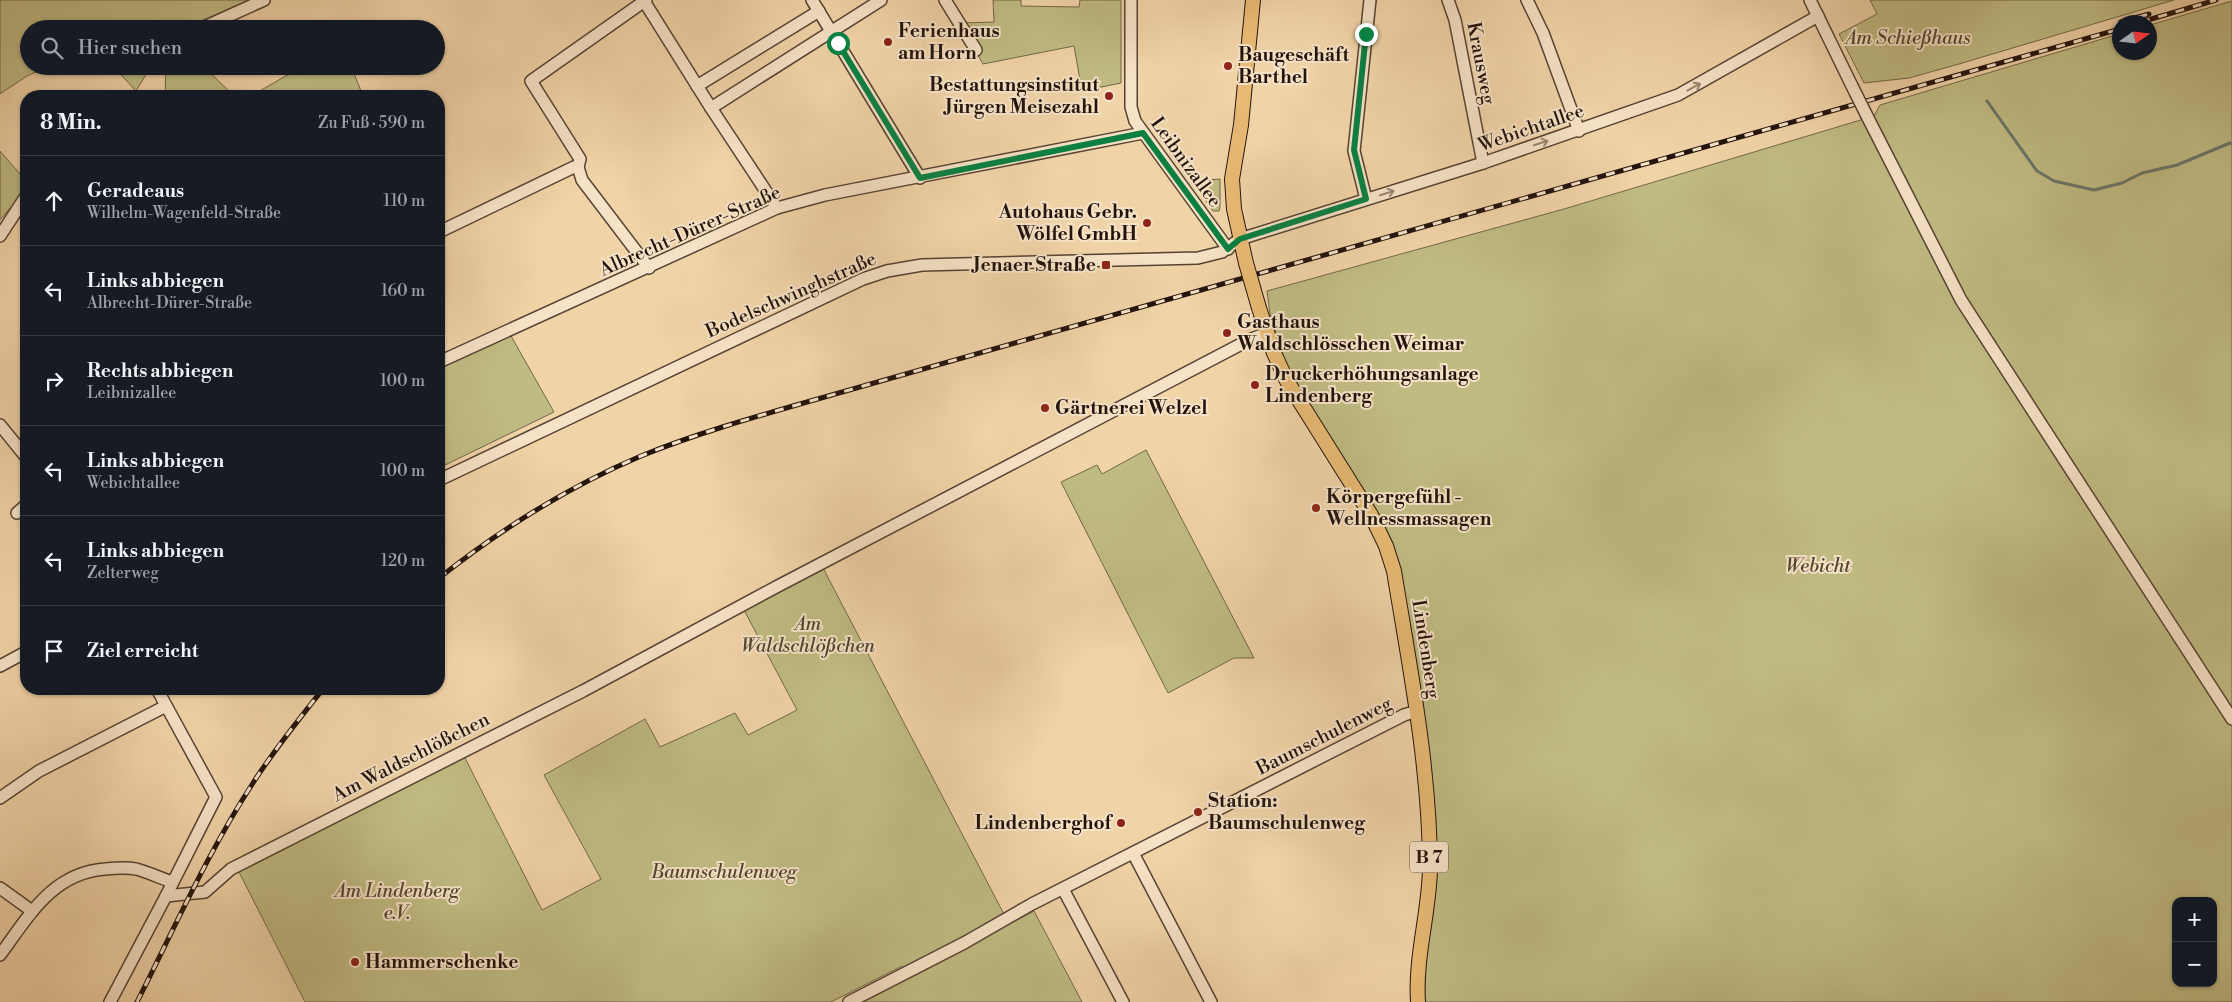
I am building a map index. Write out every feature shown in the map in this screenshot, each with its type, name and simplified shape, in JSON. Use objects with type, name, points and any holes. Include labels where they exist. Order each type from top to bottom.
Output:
[{"type":"main road","name":"B 7","points":[[1254,0],[1232,179],[1234,208],[1240,239],[1267,333]]},
{"type":"main road","name":"Lindenberg","points":[[1267,333],[1286,381],[1371,515],[1386,546],[1394,571],[1417,711],[1429,833],[1430,871],[1416,985],[1418,1002]]},
{"type":"street","points":[[220,20],[264,0]]},
{"type":"street","points":[[812,0],[920,178]]},
{"type":"street","points":[[711,108],[882,0]]},
{"type":"street","points":[[945,0],[976,50]]},
{"type":"street","name":"Leibnizallee","points":[[1132,0],[1131,107],[1135,121],[1228,249]]},
{"type":"street","points":[[1366,199],[1354,150],[1370,0]]},
{"type":"street","name":"Krausweg","points":[[1448,0],[1455,20],[1483,163]]},
{"type":"street","points":[[1527,0],[1544,33],[1579,131]]},
{"type":"street","points":[[1810,0],[1961,300],[2232,719]]},
{"type":"street","points":[[649,268],[582,180],[578,167],[580,159],[531,82],[645,1],[711,108],[777,208]]},
{"type":"street","points":[[697,86],[819,11]]},
{"type":"street","name":"Webichtallee","points":[[1240,239],[1483,163],[1678,96],[1818,16]]},
{"type":"street","name":"Albrecht-Dürer-Straße","points":[[445,359],[649,268],[777,208],[825,195],[1143,133]]},
{"type":"street","points":[[445,229],[574,167],[578,167]]},
{"type":"street","points":[[0,236],[20,205]]},
{"type":"street","name":"Bodelschwinghstraße","points":[[445,477],[828,295],[887,270],[922,265],[1198,258],[1217,254],[1228,249],[1240,239]]},
{"type":"street","name":"Am Waldschlößchen","points":[[166,896],[206,892],[231,869],[583,691],[778,586],[1249,340],[1267,333]]},
{"type":"street","points":[[0,425],[20,450]]},
{"type":"street","points":[[0,666],[20,655]]},
{"type":"street","points":[[110,1002],[216,797],[160,695]]},
{"type":"street","points":[[0,798],[39,770],[166,706]]},
{"type":"street","name":"Baumschulenweg","points":[[849,1002],[1133,853],[1404,715],[1417,711]]},
{"type":"street","points":[[1133,853],[1211,1002]]},
{"type":"street","points":[[0,955],[32,911],[62,883],[73,876],[97,869],[136,869],[172,882]]},
{"type":"street","points":[[0,888],[32,911]]},
{"type":"street","points":[[1063,889],[1123,1002]]},
{"type":"green space","points":[[0,0],[249,0],[203,20],[20,20],[20,75],[29,75],[0,94]]},
{"type":"green space","points":[[993,0],[1021,0],[1021,6],[1079,7],[1080,0],[1121,0],[1121,83],[1082,91],[1074,46],[983,64],[959,23],[994,22]]},
{"type":"green space","name":"Am Schießhaus","points":[[1870,0],[2174,0],[2124,15],[2112,15],[2112,18],[1909,78],[1864,83],[1839,34],[1877,14]]},
{"type":"green space","name":"Webicht","points":[[2232,1],[2232,1002],[1424,1002],[1424,964],[1432,913],[1400,570],[1286,364],[1270,314],[1267,291],[1564,209],[1874,116],[1880,105],[2112,36],[2112,60],[2157,60],[2157,23]]},
{"type":"green space","points":[[121,75],[146,75],[135,90]]},
{"type":"green space","points":[[166,75],[212,75],[228,90],[165,90]]},
{"type":"green space","points":[[287,75],[355,75],[361,90],[261,90]]},
{"type":"green space","points":[[0,151],[20,174],[20,196],[0,220]]},
{"type":"green space","points":[[1220,179],[1220,207],[1219,211],[1213,211],[1192,181]]},
{"type":"green space","points":[[511,336],[554,412],[445,465],[445,366]]},
{"type":"green space","points":[[1146,450],[1254,658],[1234,658],[1168,693],[1061,482],[1097,465],[1102,474]]},
{"type":"green space","name":"Am Lindenberg e.V.","points":[[823,568],[1006,918],[905,970],[902,966],[831,1002],[305,1002],[238,870],[464,756],[542,910],[601,879],[544,775],[645,719],[660,747],[735,713],[748,735],[797,710],[744,610]]},
{"type":"green space","points":[[1034,911],[1082,1002],[859,1002]]},
{"type":"waterway","points":[[1987,101],[2037,171],[2054,181],[2094,190],[2122,183],[2142,173],[2177,165],[2230,143],[2232,144]]},
{"type":"railway","points":[[2157,17],[2216,0]]},
{"type":"railway","points":[[445,573],[511,526],[561,495],[641,456],[702,433],[2112,31]]},
{"type":"railway","points":[[137,1002],[221,836],[269,759],[318,695]]},
{"type":"place","name":"Ferienhaus am Horn","points":[[888,42]]},
{"type":"place","name":"Baugeschäft Barthel","points":[[1228,66]]},
{"type":"place","name":"Bestattungsinstitut Jürgen Meisezahl","points":[[1109,96]]},
{"type":"place","name":"Autohaus Gebr. Wölfel GmbH","points":[[1147,223]]},
{"type":"place","name":"Jenaer Straße","points":[[1106,265]]},
{"type":"place","name":"Gasthaus Waldschlösschen Weimar","points":[[1227,333]]},
{"type":"place","name":"Druckerhöhungsanlage Lindenberg","points":[[1255,385]]},
{"type":"place","name":"Gärtnerei Welzel","points":[[1045,408]]},
{"type":"place","name":"Körpergefühl - Wellnessmassagen","points":[[1316,508]]},
{"type":"place","name":"Station: Baumschulenweg","points":[[1198,812]]},
{"type":"place","name":"Lindenberghof","points":[[1121,823]]},
{"type":"place","name":"Hammerschenke","points":[[355,962]]},
{"type":"route","points":[[838,43],[920,178],[1143,133],[1228,249],[1240,239],[1366,199],[1354,158],[1366,34]]}]
